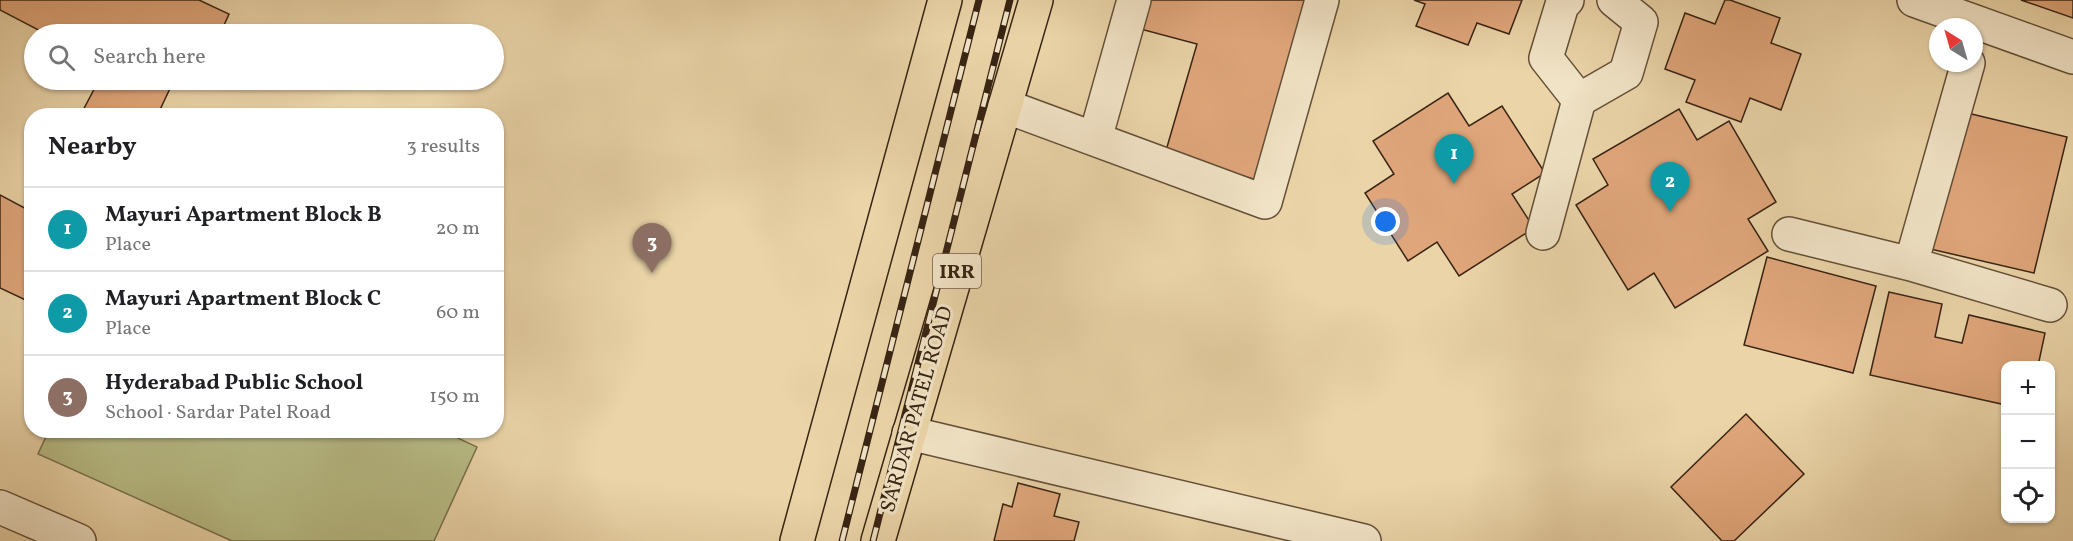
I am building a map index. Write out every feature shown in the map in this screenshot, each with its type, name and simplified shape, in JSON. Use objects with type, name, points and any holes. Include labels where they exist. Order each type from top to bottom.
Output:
[{"type":"main road","points":[[797,541],[945,0]]},
{"type":"main road","name":"SARDAR PATEL ROAD","points":[[878,541],[1036,0]]},
{"type":"street","points":[[1095,139],[1134,0]]},
{"type":"street","points":[[1005,106],[1265,202],[1322,0]]},
{"type":"street","points":[[1567,0],[1562,5],[1546,58],[1579,100]]},
{"type":"street","points":[[1543,233],[1579,100],[1626,73],[1641,22],[1614,0]]},
{"type":"street","points":[[1934,3],[1956,18]]},
{"type":"street","points":[[1983,34],[2073,57]]},
{"type":"street","points":[[1911,264],[1965,72]]},
{"type":"street","points":[[1789,234],[1911,264],[2050,304]]},
{"type":"street","points":[[909,433],[1364,541]]},
{"type":"street","points":[[0,507],[79,541]]},
{"type":"green space","points":[[45,438],[458,438],[477,447],[434,541],[232,541],[38,454]]},
{"type":"building","points":[[0,0],[199,0],[229,14],[224,24],[27,24],[0,10]]},
{"type":"building","points":[[1141,0],[1316,0],[1264,182],[1165,154],[1197,44],[1133,27]]},
{"type":"building","points":[[1414,0],[1522,0],[1509,34],[1477,23],[1468,45],[1416,26],[1425,4]]},
{"type":"building","points":[[1725,0],[1780,18],[1771,43],[1801,54],[1781,110],[1750,98],[1741,122],[1686,102],[1695,80],[1665,69],[1685,13],[1715,24]]},
{"type":"building","points":[[2021,0],[2073,0],[2073,18]]},
{"type":"building","points":[[94,90],[169,90],[161,108],[84,108]]},
{"type":"building","points":[[1448,93],[1469,126],[1502,106],[1545,173],[1512,194],[1534,228],[1459,276],[1437,242],[1408,261],[1365,193],[1394,174],[1373,141]]},
{"type":"building","points":[[1679,109],[1697,140],[1729,121],[1776,202],[1748,219],[1768,251],[1675,308],[1654,273],[1628,290],[1576,205],[1608,185],[1593,159]]},
{"type":"building","points":[[1959,111],[2067,137],[2034,273],[1926,248]]},
{"type":"building","points":[[0,195],[24,208],[24,299],[0,288]]},
{"type":"building","points":[[1767,257],[1876,286],[1853,373],[1744,345]]},
{"type":"building","points":[[1889,292],[1942,304],[1935,337],[1962,343],[1969,315],[2045,333],[2039,361],[2001,361],[2001,404],[1870,375]]},
{"type":"building","points":[[1746,414],[1804,474],[1734,541],[1722,541],[1671,487]]},
{"type":"building","points":[[1018,483],[1060,494],[1054,516],[1079,522],[1074,541],[994,541],[1003,504],[1012,507]]},
{"type":"railway","points":[[842,541],[979,0]]},
{"type":"railway","points":[[873,541],[1010,0]]},
{"type":"place","name":"Mayuri Apartment Block B","points":[[1454,184]]},
{"type":"place","name":"Mayuri Apartment Block C","points":[[1670,212]]},
{"type":"place","name":"Hyderabad Public School","points":[[652,273]]}]
